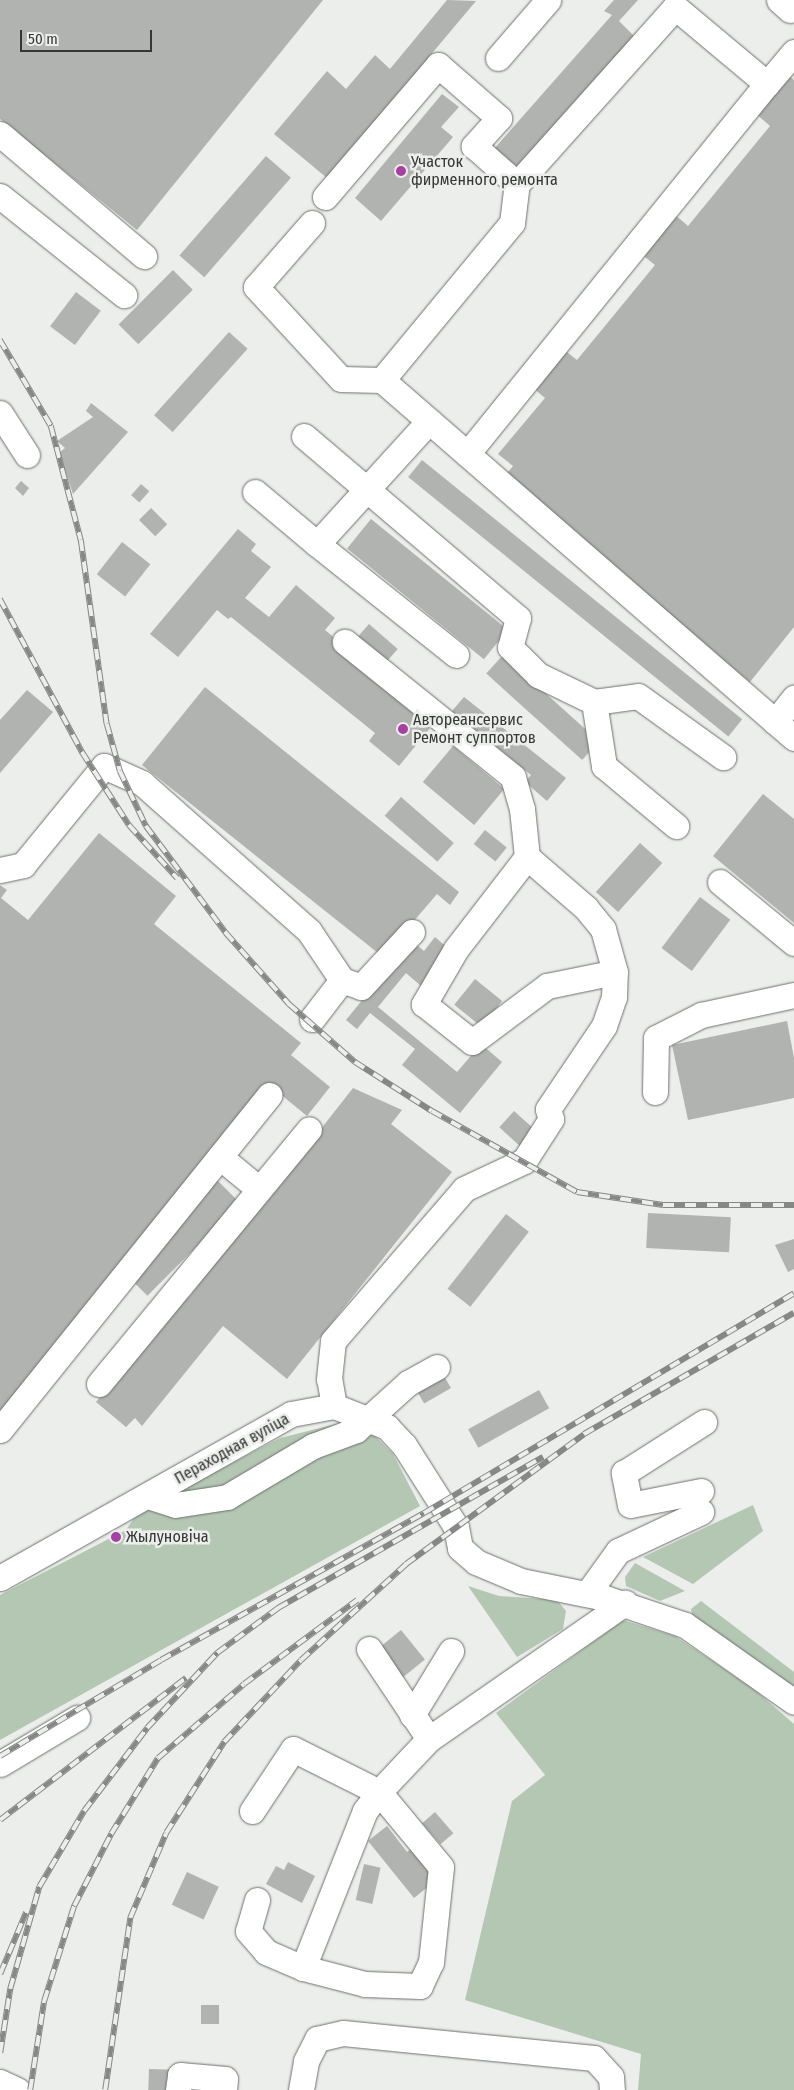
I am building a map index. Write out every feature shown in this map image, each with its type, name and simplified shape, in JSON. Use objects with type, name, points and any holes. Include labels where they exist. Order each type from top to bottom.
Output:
[{"type":"street","points":[[498,58],[548,0]]},
{"type":"street","points":[[640,70],[676,8]]},
{"type":"street","points":[[676,8],[767,84]]},
{"type":"street","points":[[382,380],[512,223],[517,184],[676,8]]},
{"type":"street","points":[[467,454],[794,52]]},
{"type":"street","points":[[325,197],[438,65],[499,118],[474,146],[517,184]]},
{"type":"street","points":[[0,134],[144,256]]},
{"type":"street","points":[[0,196],[124,294]]},
{"type":"street","points":[[312,223],[256,286],[341,379],[382,380],[794,738]]},
{"type":"street","points":[[0,413],[27,455]]},
{"type":"street","points":[[317,544],[365,488],[429,421]]},
{"type":"street","points":[[304,436],[518,618],[510,647],[538,675],[594,702],[638,696],[723,757]]},
{"type":"street","points":[[255,492],[456,655]]},
{"type":"street","points":[[334,1406],[329,1379],[333,1341],[464,1189],[524,1161],[551,1118],[548,1110],[604,1026],[614,997],[615,972],[603,929],[586,908],[527,857],[522,809],[513,777],[345,642]]},
{"type":"street","points":[[775,722],[794,698]]},
{"type":"street","points":[[594,702],[604,766],[676,826]]},
{"type":"street","points":[[0,870],[23,865],[104,766],[142,783],[309,931],[342,980],[361,988],[412,932]]},
{"type":"street","points":[[527,857],[456,949],[424,1004],[472,1042],[547,986],[615,972]]},
{"type":"street","points":[[720,882],[794,943]]},
{"type":"street","points":[[312,1019],[342,980]]},
{"type":"street","points":[[655,1092],[656,1038],[701,1015],[794,995]]},
{"type":"street","points":[[0,1430],[269,1095]]},
{"type":"street","points":[[99,1384],[309,1129]]},
{"type":"street","points":[[220,1156],[259,1189]]},
{"type":"street","points":[[148,1496],[175,1505],[227,1496],[313,1446],[356,1430],[371,1419],[408,1382],[436,1367]]},
{"type":"street","name":"Пераходная вуліца","points":[[0,1578],[291,1414],[334,1406],[371,1419],[387,1427],[404,1445],[456,1527],[460,1548],[476,1562],[521,1581],[625,1603],[704,1636],[794,1702]]},
{"type":"street","points":[[587,1594],[618,1551],[701,1502],[630,1505],[624,1473],[704,1422]]},
{"type":"street","points":[[303,1968],[365,1810],[379,1792],[429,1739],[625,1603]]},
{"type":"street","points":[[369,1649],[429,1739]]},
{"type":"street","points":[[412,1715],[451,1651]]},
{"type":"street","points":[[0,1764],[77,1718]]},
{"type":"street","points":[[252,1811],[293,1750],[379,1792],[440,1866],[431,1962],[420,1986],[365,1984],[303,1968],[266,1952],[248,1931],[257,1900]]},
{"type":"street","points":[[300,2090],[306,2061],[317,2040],[343,2033],[594,2058],[610,2077],[612,2090]]},
{"type":"street","points":[[178,2090],[180,2075],[225,2079],[224,2090]]},
{"type":"street","points":[[0,2082],[17,2090]]},
{"type":"green space","points":[[336,1424],[355,1425],[372,1433],[393,1454],[420,1506],[0,1740],[0,1595],[126,1530],[138,1512],[280,1438]]},
{"type":"green space","points":[[753,1505],[763,1531],[693,1584],[643,1557]]},
{"type":"green space","points":[[635,1563],[685,1591],[660,1601],[626,1586],[625,1577]]},
{"type":"green space","points":[[468,1586],[499,1596],[557,1600],[566,1611],[563,1629],[517,1657]]},
{"type":"green space","points":[[701,1601],[794,1672],[794,1689],[693,1620],[691,1609]]},
{"type":"green space","points":[[623,1620],[675,1636],[754,1689],[794,1724],[794,2090],[638,2090],[641,2054],[465,2000],[512,1801],[545,1775],[496,1713]]},
{"type":"building","points":[[0,0],[323,0],[137,230],[0,119]]},
{"type":"building","points":[[447,0],[476,1],[327,178],[274,134],[327,71],[346,89],[375,55],[390,69]]},
{"type":"building","points":[[614,0],[638,0],[619,21],[637,39],[523,171],[494,149],[612,15],[604,11]]},
{"type":"building","points":[[786,73],[794,80],[794,627],[750,682],[503,478],[513,466],[498,454],[545,398],[532,387],[563,349],[577,360],[655,265],[640,253],[673,213],[688,226],[770,126],[754,112]]},
{"type":"building","name":"Участок фирменного ремонта","points":[[442,94],[459,107],[441,127],[453,137],[381,221],[355,198]]},
{"type":"building","points":[[266,156],[291,178],[204,277],[179,256]]},
{"type":"building","points":[[173,270],[193,290],[138,344],[119,324]]},
{"type":"building","points":[[76,292],[101,311],[75,345],[50,326]]},
{"type":"building","points":[[229,332],[248,349],[173,432],[154,415]]},
{"type":"building","points":[[91,403],[128,432],[73,494],[59,453],[65,448],[57,441],[93,417],[86,411]]},
{"type":"building","points":[[422,460],[742,719],[728,736],[408,477]]},
{"type":"building","points":[[21,481],[29,488],[23,496],[15,488]]},
{"type":"building","points":[[141,484],[149,491],[139,503],[131,495]]},
{"type":"building","points":[[151,508],[167,524],[155,536],[139,520]]},
{"type":"building","points":[[371,519],[508,630],[484,659],[347,549]]},
{"type":"building","points":[[238,529],[256,544],[251,551],[271,567],[245,598],[269,617],[296,585],[335,618],[325,630],[435,722],[399,766],[369,741],[375,733],[231,617],[228,619],[217,610],[178,657],[150,634]]},
{"type":"building","points":[[122,542],[150,564],[125,596],[97,574]]},
{"type":"building","points":[[369,624],[398,649],[385,664],[356,639]]},
{"type":"building","points":[[503,655],[599,741],[582,760],[486,674]]},
{"type":"building","points":[[205,687],[459,892],[450,905],[437,894],[383,957],[142,765]]},
{"type":"building","points":[[27,690],[53,712],[0,773],[0,720]]},
{"type":"building","points":[[464,697],[566,778],[547,801],[525,782],[531,775],[452,711]]},
{"type":"building","points":[[453,746],[504,789],[474,825],[423,782]]},
{"type":"building","points":[[763,794],[794,819],[794,923],[713,856]]},
{"type":"building","points":[[401,797],[454,843],[437,862],[385,816]]},
{"type":"building","points":[[485,830],[507,848],[495,862],[474,844]]},
{"type":"building","points":[[99,833],[176,896],[154,924],[301,1043],[291,1055],[330,1087],[307,1116],[268,1084],[0,1415],[0,885],[7,890],[1,898],[28,920]]},
{"type":"building","points":[[640,843],[662,863],[618,912],[596,892]]},
{"type":"building","points":[[700,897],[730,920],[692,971],[661,948]]},
{"type":"building","points":[[435,937],[450,950],[421,986],[406,973],[378,1007],[457,1072],[481,1044],[502,1062],[460,1113],[402,1065],[415,1049],[370,1013],[357,1029],[346,1020],[411,940],[424,951]]},
{"type":"building","points":[[475,979],[502,1001],[481,1027],[454,1005]]},
{"type":"building","points":[[787,1021],[794,1058],[794,1098],[688,1120],[672,1045]]},
{"type":"building","points":[[353,1088],[402,1110],[391,1124],[452,1172],[287,1379],[223,1326],[142,1426],[135,1418],[126,1427],[96,1402],[183,1293],[189,1297]]},
{"type":"building","points":[[514,1111],[536,1131],[522,1147],[499,1127]]},
{"type":"building","points":[[216,1179],[240,1203],[147,1296],[123,1272]]},
{"type":"building","points":[[648,1213],[731,1217],[729,1252],[646,1248]]},
{"type":"building","points":[[506,1214],[529,1232],[470,1307],[448,1289]]},
{"type":"building","points":[[794,1239],[794,1269],[788,1272],[775,1245]]},
{"type":"building","points":[[444,1376],[451,1388],[424,1404],[417,1392]]},
{"type":"building","points":[[539,1390],[549,1408],[478,1448],[468,1429]]},
{"type":"building","points":[[401,1630],[425,1660],[401,1679],[377,1650]]},
{"type":"building","points":[[435,1812],[453,1833],[441,1844],[422,1823]]},
{"type":"building","points":[[387,1826],[407,1852],[414,1846],[439,1878],[414,1898],[368,1841]]},
{"type":"building","points":[[288,1862],[315,1876],[302,1903],[266,1884],[276,1866],[284,1870]]},
{"type":"building","points":[[364,1864],[381,1868],[372,1904],[356,1900]]},
{"type":"building","points":[[187,1872],[219,1887],[204,1919],[172,1905]]},
{"type":"building","points":[[201,2005],[219,2005],[219,2024],[201,2024]]},
{"type":"building","points":[[149,2069],[174,2070],[173,2090],[148,2090]]},
{"type":"railway","points":[[0,340],[51,426],[81,540],[107,724],[120,771],[146,826],[226,933],[289,1004],[355,1062],[432,1111],[577,1192],[663,1205],[794,1205]]},
{"type":"railway","points":[[0,599],[82,752],[129,825],[177,878]]},
{"type":"railway","points":[[0,1756],[161,1660],[424,1513],[794,1293]]},
{"type":"railway","points":[[105,2090],[130,1918],[166,1833],[224,1742],[301,1660],[406,1564],[584,1434],[794,1313]]},
{"type":"railway","points":[[0,2053],[10,1989],[39,1887],[84,1811],[147,1728],[217,1653],[278,1608],[543,1457]]},
{"type":"railway","points":[[30,2090],[44,2001],[74,1906],[111,1834],[158,1758],[244,1684],[357,1600]]},
{"type":"railway","points":[[0,1820],[186,1678]]},
{"type":"railway","points":[[0,1974],[26,1912]]},
{"type":"place","name":"Участок фирменного ремонта","points":[[401,171]]},
{"type":"place","name":"Автореансервис Ремонт суппортов","points":[[403,729]]},
{"type":"place","name":"Жылуновіча","points":[[116,1537]]}]
